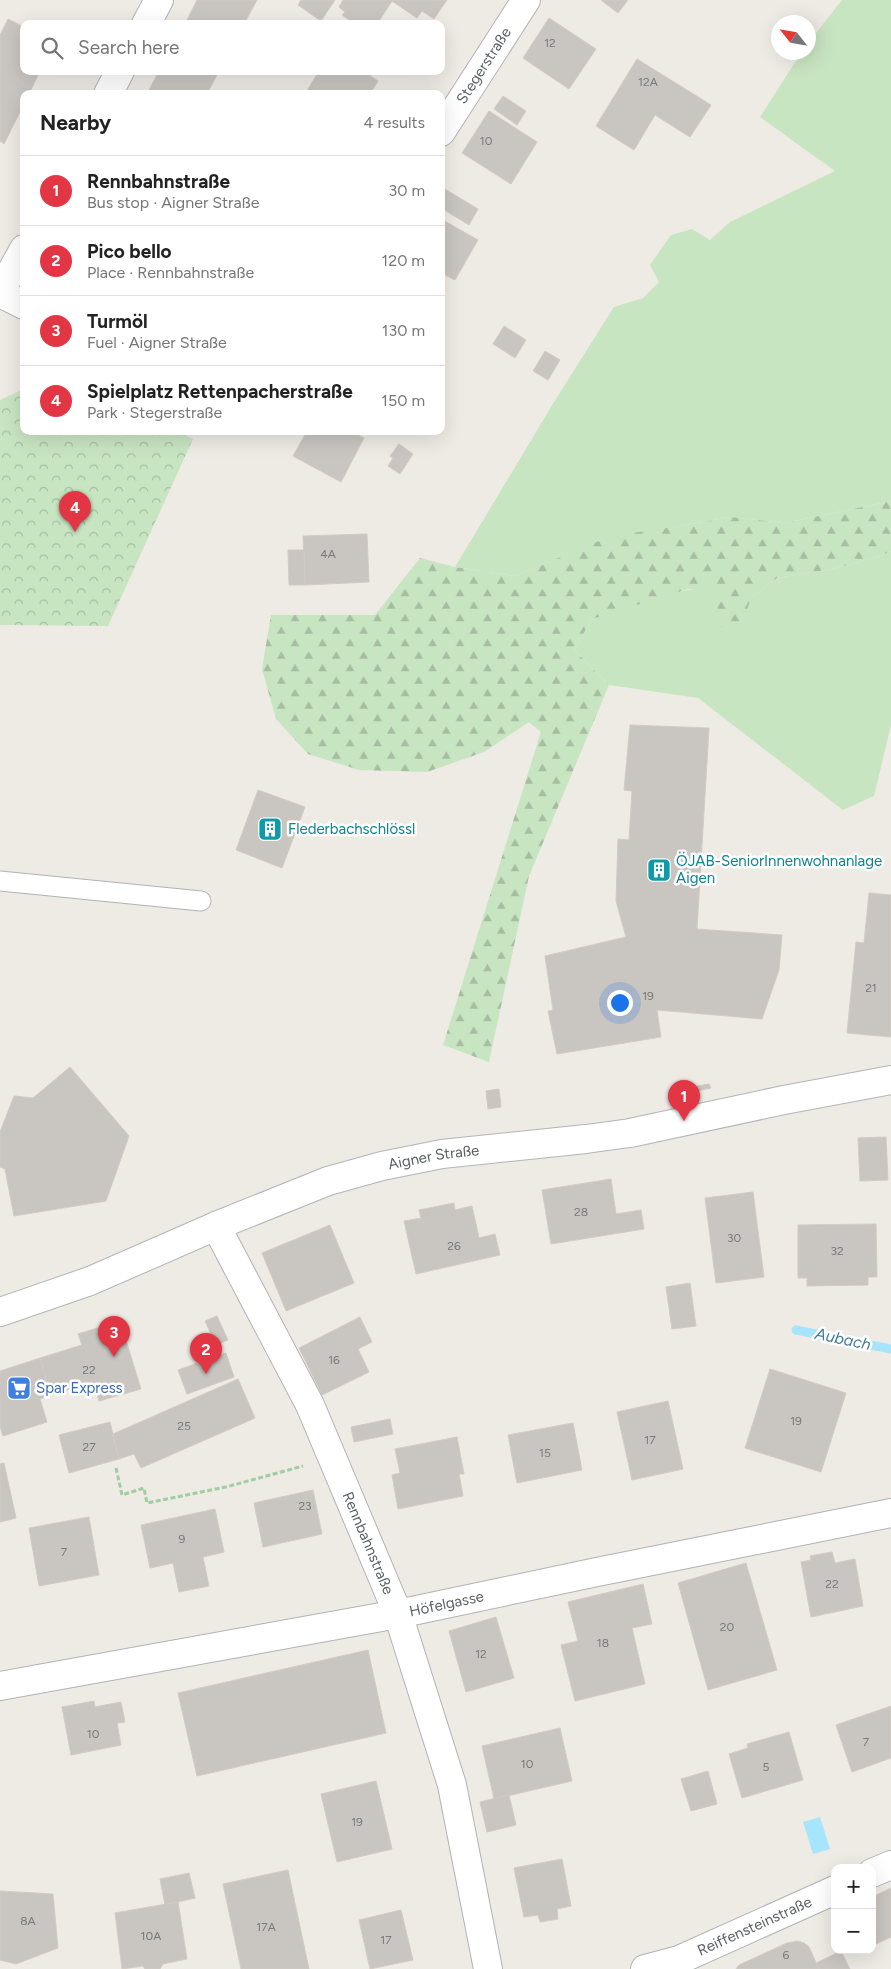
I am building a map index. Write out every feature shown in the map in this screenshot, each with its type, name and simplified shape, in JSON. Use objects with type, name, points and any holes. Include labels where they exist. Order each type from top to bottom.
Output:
[{"type":"street","points":[[148,20],[159,0]]},
{"type":"street","name":"Stegerstraße","points":[[445,126],[526,0]]},
{"type":"street","points":[[110,90],[118,75]]},
{"type":"street","points":[[20,256],[0,293],[20,303]]},
{"type":"street","name":"Aigner Straße","points":[[0,1312],[90,1281],[216,1226],[328,1181],[390,1164],[442,1154],[630,1133],[784,1100],[891,1080]]},
{"type":"street","name":"Rennbahnstraße","points":[[216,1226],[310,1405],[398,1614],[452,1785],[488,1969]]},
{"type":"street","name":"Höfelgasse","points":[[0,1686],[398,1614],[634,1564],[891,1513]]},
{"type":"street","points":[[876,1871],[891,1865]]},
{"type":"street","name":"Reiffensteinstraße","points":[[645,1969],[679,1960],[831,1892]]},
{"type":"lane","points":[[0,881],[201,901]]},
{"type":"path","points":[[116,1468],[122,1495],[144,1488],[147,1503],[226,1487],[332,1458]]},
{"type":"green space","points":[[842,0],[891,0],[891,501],[784,523],[731,517],[674,527],[561,557],[515,576],[455,567],[554,402],[614,307],[643,298],[659,282],[650,265],[671,235],[692,229],[710,240],[730,222],[835,171],[760,117],[797,60],[816,60],[816,33]]},
{"type":"green space","points":[[20,391],[20,435],[186,435],[193,439],[108,626],[0,625],[0,400]]},
{"type":"green space","points":[[891,501],[891,551],[881,556],[832,569],[777,578],[751,598],[739,632],[718,626],[717,589],[688,589],[592,619],[574,650],[609,685],[529,876],[489,1062],[443,1045],[541,732],[529,722],[484,752],[427,772],[359,770],[308,754],[276,719],[262,669],[271,615],[375,615],[420,558],[455,567],[515,576],[611,536],[731,517],[784,523]]},
{"type":"green space","points":[[891,551],[891,725],[874,796],[843,810],[698,698],[609,685],[574,650],[592,619],[637,603],[686,590],[702,589],[717,589],[751,598],[777,578],[832,569],[881,556]]},
{"type":"water","points":[[820,1817],[830,1849],[813,1854],[803,1822]]},
{"type":"building","points":[[197,0],[257,0],[246,20],[187,20]]},
{"type":"building","points":[[301,0],[335,0],[322,20],[298,5]]},
{"type":"building","points":[[343,0],[447,0],[434,19],[422,11],[417,18],[392,1],[380,20],[349,20],[342,15],[345,12],[339,7]]},
{"type":"building","points":[[601,0],[628,0],[618,13]]},
{"type":"building","points":[[549,18],[596,49],[569,89],[523,58]]},
{"type":"building","points":[[8,19],[20,25],[20,75],[38,75],[31,90],[20,90],[20,112],[4,144],[0,141],[0,35]]},
{"type":"building","points":[[637,59],[711,105],[690,137],[655,115],[634,150],[596,126]]},
{"type":"building","points":[[157,75],[217,75],[209,90],[149,90]]},
{"type":"building","points":[[317,75],[369,75],[378,81],[372,90],[307,90]]},
{"type":"building","points":[[503,96],[526,111],[517,125],[494,109]]},
{"type":"building","points":[[489,111],[537,142],[511,184],[462,153]]},
{"type":"building","points":[[445,189],[478,209],[469,225],[445,210]]},
{"type":"building","points":[[445,221],[478,240],[455,280],[445,275]]},
{"type":"building","points":[[504,326],[526,340],[515,358],[493,344]]},
{"type":"building","points":[[545,351],[560,360],[548,380],[533,371]]},
{"type":"building","points":[[305,435],[358,435],[364,438],[341,482],[293,456]]},
{"type":"building","points":[[399,444],[413,454],[400,474],[388,466],[393,458],[390,456]]},
{"type":"building","points":[[367,534],[369,582],[305,585],[303,536]]},
{"type":"building","points":[[288,550],[304,550],[305,585],[289,585]]},
{"type":"building","name":"ÖJAB-SeniorInnenwohnanlage Aigen","points":[[630,725],[709,728],[697,929],[782,935],[779,970],[762,1019],[657,1010],[661,1037],[557,1054],[548,1011],[553,1010],[545,956],[626,937],[616,901],[618,839],[629,840],[632,791],[624,790]]},
{"type":"building","name":"Flederbachschlössl","points":[[258,790],[305,807],[282,868],[236,850]]},
{"type":"building","points":[[869,893],[891,895],[891,1037],[847,1033],[856,942],[864,943]]},
{"type":"building","points":[[70,1067],[129,1136],[106,1201],[14,1216],[5,1169],[0,1167],[0,1132],[14,1096],[33,1098]]},
{"type":"building","points":[[709,1084],[711,1088],[688,1093],[686,1088]]},
{"type":"building","points":[[499,1089],[501,1107],[488,1109],[486,1091]]},
{"type":"building","points":[[886,1137],[888,1180],[860,1181],[858,1138]]},
{"type":"building","points":[[611,1179],[616,1214],[641,1210],[644,1229],[551,1244],[542,1190]]},
{"type":"building","points":[[753,1192],[764,1277],[716,1283],[705,1198]]},
{"type":"building","points":[[454,1203],[455,1210],[472,1206],[479,1238],[495,1234],[500,1255],[416,1274],[404,1221],[421,1218],[419,1210]]},
{"type":"building","points":[[876,1224],[877,1277],[868,1277],[868,1285],[807,1286],[807,1278],[798,1278],[798,1225]]},
{"type":"building","points":[[330,1225],[354,1283],[286,1311],[262,1253]]},
{"type":"building","points":[[690,1283],[696,1326],[672,1329],[666,1287]]},
{"type":"building","points":[[217,1316],[228,1340],[216,1345],[205,1321]]},
{"type":"building","points":[[360,1317],[372,1342],[358,1349],[369,1372],[322,1395],[299,1348]]},
{"type":"building","points":[[120,1321],[141,1389],[99,1401],[93,1382],[51,1395],[40,1358],[82,1345],[78,1334]]},
{"type":"building","points":[[226,1353],[234,1377],[187,1394],[178,1370]]},
{"type":"building","points":[[40,1358],[51,1395],[40,1399],[47,1422],[3,1436],[0,1426],[0,1371]]},
{"type":"building","points":[[770,1369],[846,1393],[821,1472],[745,1448]]},
{"type":"building","points":[[238,1379],[255,1418],[141,1468],[134,1454],[119,1459],[113,1434]]},
{"type":"building","points":[[668,1401],[683,1469],[632,1480],[617,1412]]},
{"type":"building","points":[[390,1419],[393,1434],[354,1442],[351,1427]]},
{"type":"building","points":[[110,1422],[119,1459],[69,1473],[59,1435]]},
{"type":"building","points":[[573,1423],[582,1470],[517,1483],[508,1435]]},
{"type":"building","points":[[457,1437],[464,1474],[459,1474],[463,1496],[398,1509],[392,1475],[400,1473],[395,1449]]},
{"type":"building","points":[[4,1463],[16,1518],[0,1522],[0,1464]]},
{"type":"building","points":[[313,1490],[322,1534],[263,1547],[254,1503]]},
{"type":"building","points":[[215,1509],[224,1552],[203,1557],[209,1586],[179,1592],[173,1563],[150,1568],[141,1525]]},
{"type":"building","points":[[89,1517],[99,1575],[39,1586],[29,1528]]},
{"type":"building","points":[[832,1552],[835,1563],[855,1559],[863,1606],[811,1617],[801,1562],[811,1560],[810,1556]]},
{"type":"building","points":[[746,1563],[777,1670],[708,1690],[678,1583]]},
{"type":"building","points":[[643,1584],[652,1624],[632,1628],[645,1684],[575,1701],[561,1645],[578,1641],[568,1602]]},
{"type":"building","points":[[496,1617],[514,1678],[466,1692],[449,1631]]},
{"type":"building","points":[[368,1650],[386,1733],[197,1776],[178,1693]]},
{"type":"building","points":[[94,1701],[95,1707],[121,1702],[125,1722],[117,1723],[121,1745],[71,1755],[62,1707]]},
{"type":"building","points":[[891,1706],[891,1758],[852,1772],[836,1725]]},
{"type":"building","points":[[560,1728],[572,1781],[494,1799],[482,1746]]},
{"type":"building","points":[[789,1732],[803,1780],[742,1798],[729,1754],[748,1748],[747,1744]]},
{"type":"building","points":[[708,1771],[717,1804],[691,1811],[681,1779]]},
{"type":"building","points":[[376,1781],[392,1849],[337,1862],[321,1794]]},
{"type":"building","points":[[509,1795],[516,1825],[487,1832],[480,1802]]},
{"type":"building","points":[[562,1859],[571,1906],[557,1909],[558,1919],[540,1922],[538,1915],[524,1917],[514,1868]]},
{"type":"building","points":[[288,1870],[309,1969],[241,1969],[223,1884]]},
{"type":"building","points":[[189,1873],[195,1898],[165,1905],[160,1879]]},
{"type":"building","points":[[891,1888],[891,1937],[876,1944],[876,1909],[876,1895]]},
{"type":"building","points":[[0,1891],[53,1894],[58,1948],[16,1964],[0,1960]]},
{"type":"building","points":[[178,1902],[187,1959],[163,1964],[160,1969],[145,1969],[143,1966],[122,1969],[115,1913]]},
{"type":"building","points":[[401,1910],[413,1960],[370,1969],[359,1920]]},
{"type":"building","points":[[798,1941],[809,1947],[819,1969],[736,1969],[739,1965],[787,1943]]},
{"type":"building","points":[[835,1954],[842,1954],[850,1969],[819,1969],[816,1963]]},
{"type":"waterway","name":"Aubach","points":[[796,1330],[891,1349]]},
{"type":"place","name":"Spielplatz Rettenpacherstraße","points":[[75,532]]},
{"type":"place","name":"Flederbachschlössl","points":[[270,829]]},
{"type":"place","name":"ÖJAB-SeniorInnenwohnanlage Aigen","points":[[659,870]]},
{"type":"place","name":"Rennbahnstraße","points":[[684,1121]]},
{"type":"place","name":"Turmöl","points":[[114,1357]]},
{"type":"place","name":"Pico bello","points":[[206,1374]]},
{"type":"place","name":"Spar Express","points":[[19,1388]]}]
